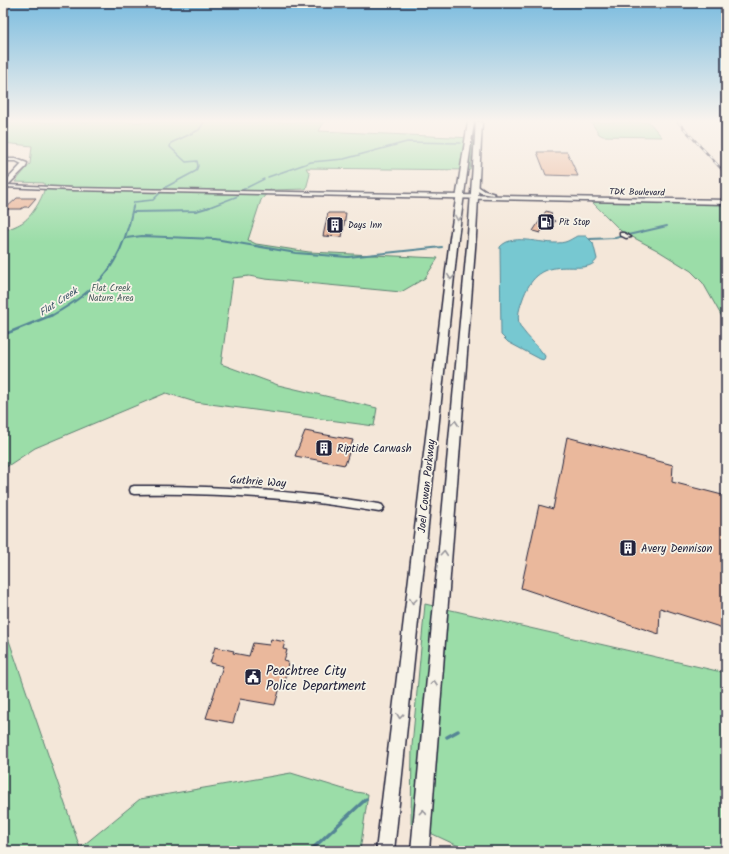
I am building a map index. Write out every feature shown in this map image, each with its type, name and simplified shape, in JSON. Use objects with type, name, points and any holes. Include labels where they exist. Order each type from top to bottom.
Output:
[{"type":"main road","name":"Joel Cowan Parkway","points":[[385,851],[434,410],[443,352],[454,238],[466,162]]},
{"type":"main road","name":"Joel Cowan Parkway","points":[[420,851],[472,235],[476,162]]},
{"type":"street","points":[[3,186],[24,166],[25,163],[22,162]]},
{"type":"street","name":"TDK Boulevard","points":[[3,186],[473,198],[726,202]]},
{"type":"street","name":"TDK Boulevard","points":[[474,186],[483,192],[490,194],[528,195],[548,199]]},
{"type":"street","points":[[622,234],[628,237]]},
{"type":"street","name":"Guthrie Way","points":[[134,490],[187,488],[227,492],[251,491],[379,508]]},
{"type":"green space","name":"Flat Creek Nature Area","points":[[30,162],[471,162],[470,170],[306,168],[310,174],[306,189],[270,190],[261,200],[248,240],[256,244],[309,252],[438,258],[425,278],[401,292],[265,279],[249,276],[233,278],[221,364],[278,385],[377,408],[374,426],[195,402],[166,393],[35,448],[3,469],[3,231],[24,222],[31,215],[43,194],[44,183],[15,182]]},
{"type":"green space","points":[[590,200],[726,203],[726,324],[703,283],[691,271],[657,250],[621,231]]},
{"type":"green space","points":[[425,604],[726,673],[726,851],[469,851],[411,824],[412,746]]},
{"type":"green space","points":[[3,623],[80,848],[140,799],[291,773],[350,791],[368,794],[360,851],[3,851]]},
{"type":"water","points":[[577,236],[586,236],[593,243],[597,259],[591,265],[583,267],[562,267],[550,269],[540,274],[530,284],[518,314],[519,325],[545,356],[544,360],[540,359],[508,342],[501,335],[500,247],[506,242],[513,240],[557,243],[566,242]]},
{"type":"building","points":[[541,162],[572,162],[578,176],[546,175]]},
{"type":"building","points":[[17,198],[36,198],[28,207],[21,209],[5,209]]},
{"type":"building","name":"Pit Stop","points":[[546,211],[552,213],[549,218],[555,221],[551,227],[544,227],[540,233],[533,231]]},
{"type":"building","name":"Days Inn","points":[[328,213],[346,213],[342,237],[323,236]]},
{"type":"building","name":"Riptide Carwash","points":[[305,431],[353,440],[345,465],[295,456]]},
{"type":"building","name":"Avery Dennison","points":[[567,437],[673,465],[672,482],[726,496],[726,629],[660,608],[659,634],[521,588],[539,505],[553,509]]},
{"type":"building","name":"Peachtree City Police Department","points":[[271,639],[285,642],[283,649],[287,650],[284,661],[288,662],[285,684],[281,684],[275,705],[240,699],[233,723],[206,718],[223,666],[210,663],[215,647],[249,656],[253,643],[269,645]]},
{"type":"waterway","name":"Flat Creek","points":[[164,188],[196,171],[198,166],[197,162]]},
{"type":"waterway","points":[[268,177],[313,162]]},
{"type":"waterway","points":[[242,190],[264,179]]},
{"type":"waterway","name":"Flat Creek","points":[[133,208],[134,202],[153,200],[160,193]]},
{"type":"waterway","points":[[208,207],[238,196]]},
{"type":"waterway","name":"Flat Creek","points":[[51,316],[83,295],[107,272],[123,244],[133,207]]},
{"type":"waterway","points":[[133,212],[196,211],[208,207]]},
{"type":"waterway","points":[[590,239],[615,238],[667,226]]},
{"type":"waterway","points":[[126,238],[142,236],[215,239],[296,253],[348,257],[442,247]]},
{"type":"waterway","name":"Flat Creek","points":[[3,335],[52,315]]},
{"type":"waterway","points":[[447,737],[458,731]]},
{"type":"waterway","points":[[310,851],[366,799]]},
{"type":"railway","points":[[715,162],[726,174]]},
{"type":"place","name":"Pit Stop","points":[[546,222]]},
{"type":"place","name":"Days Inn","points":[[335,225]]},
{"type":"place","name":"Riptide Carwash","points":[[324,448]]},
{"type":"place","name":"Avery Dennison","points":[[628,548]]},
{"type":"place","name":"Peachtree City Police Department","points":[[253,677]]}]
